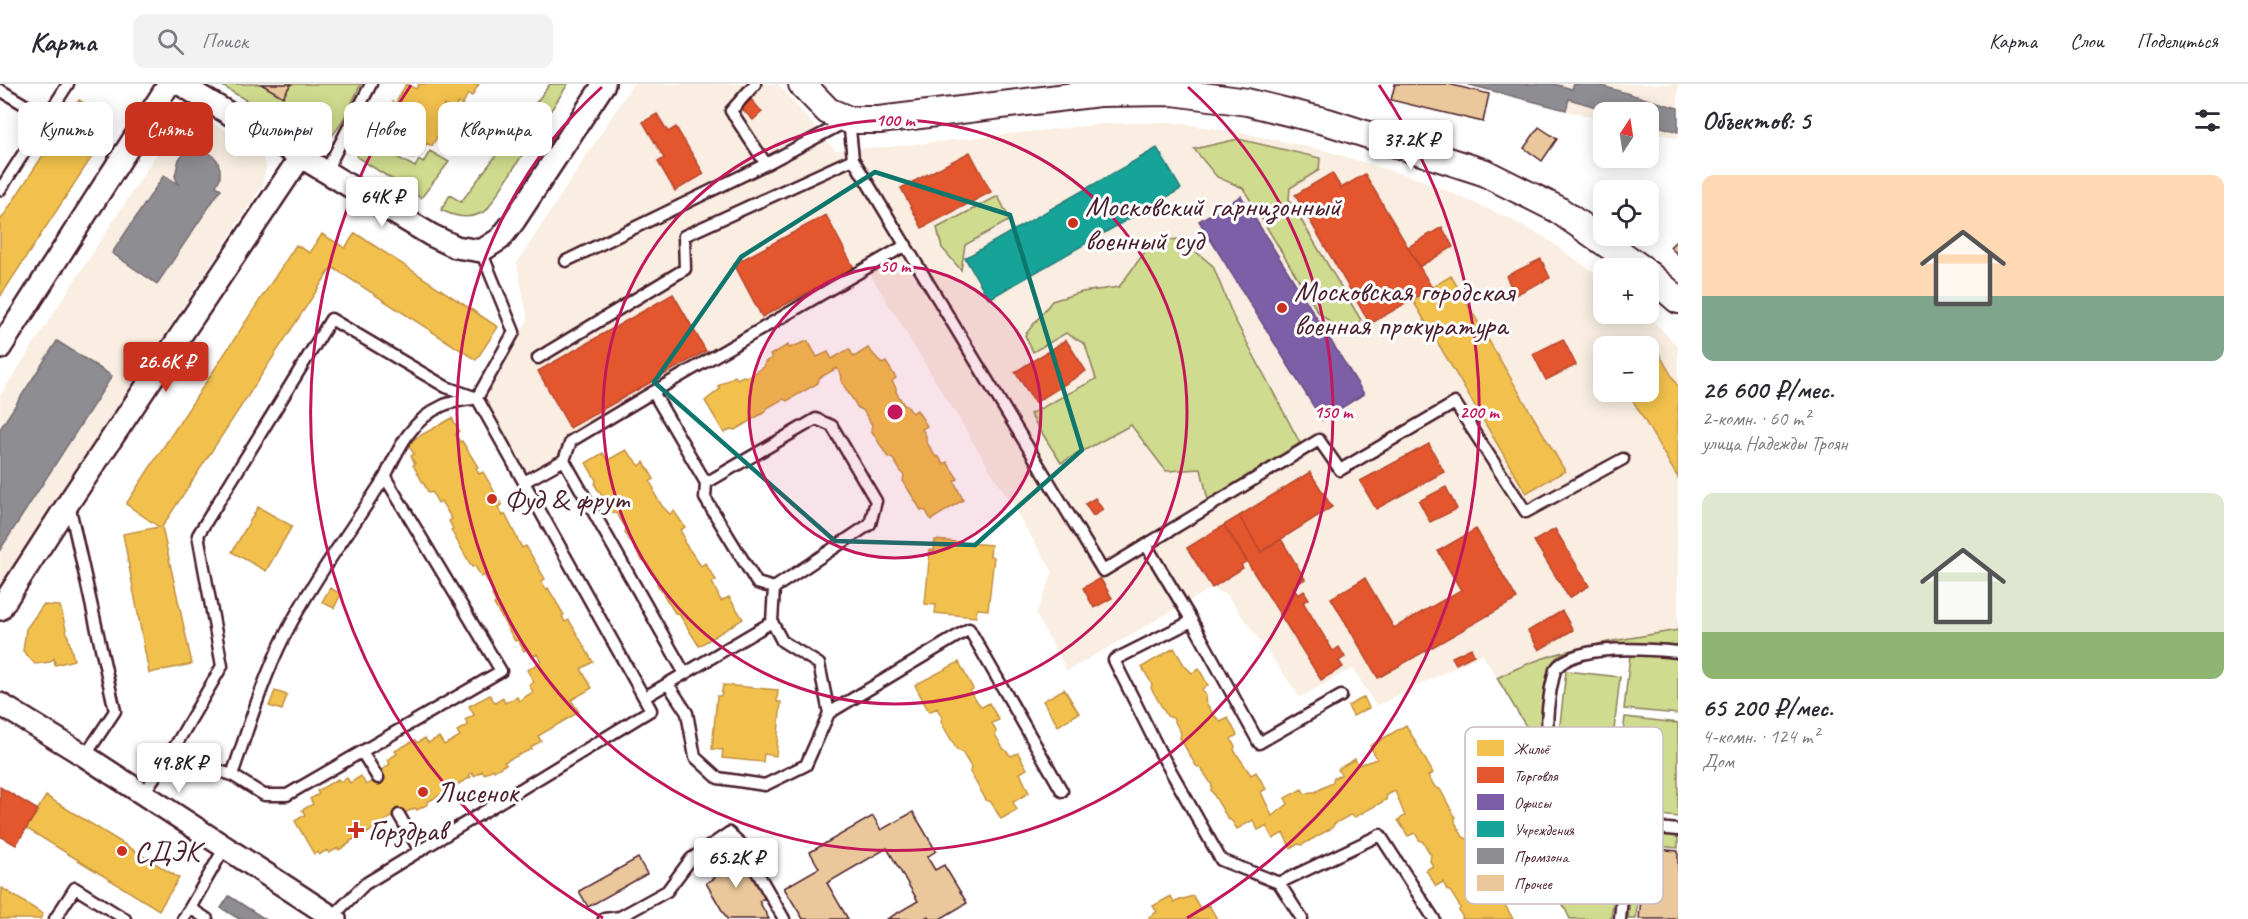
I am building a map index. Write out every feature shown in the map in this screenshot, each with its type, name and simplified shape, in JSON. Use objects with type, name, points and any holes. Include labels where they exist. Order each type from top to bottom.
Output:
[{"type":"street","points":[[0,348],[169,84]]},
{"type":"street","points":[[180,84],[225,111]]},
{"type":"street","points":[[0,609],[301,156],[431,235],[456,247],[481,251],[500,239],[514,221],[603,84]]},
{"type":"street","points":[[802,84],[828,111],[849,120],[879,120],[1122,92],[1173,92],[1247,102],[1328,122],[1483,172],[1557,209],[1627,258]]},
{"type":"street","points":[[1659,284],[1678,300]]},
{"type":"street","points":[[0,704],[85,756],[333,918]]},
{"type":"lane","points":[[57,102],[68,84]]},
{"type":"lane","points":[[326,171],[371,84]]},
{"type":"lane","points":[[755,84],[731,111],[766,164]]},
{"type":"lane","points":[[0,90],[20,102]]},
{"type":"lane","points":[[566,261],[766,164],[849,120],[853,159],[1103,571],[1319,440],[1340,470],[1455,403],[1526,513],[1623,459]]},
{"type":"lane","points":[[0,190],[22,156]]},
{"type":"lane","points":[[538,358],[685,269],[684,236],[853,159]]},
{"type":"lane","points":[[524,482],[564,460],[571,441],[906,245]]},
{"type":"lane","points":[[232,775],[271,664],[284,637],[300,608],[385,477],[407,434],[421,418],[446,405],[477,398],[514,332],[481,251]]},
{"type":"lane","points":[[143,794],[170,755],[222,666],[198,536],[331,319],[446,387],[477,398],[651,710],[365,884],[333,918]]},
{"type":"lane","points":[[652,392],[706,483],[705,498],[758,584],[774,588],[870,524],[876,501],[832,426],[816,419],[706,483]]},
{"type":"lane","points":[[564,460],[685,674]]},
{"type":"lane","points":[[170,755],[232,775],[264,795],[287,795],[501,671],[385,477]]},
{"type":"lane","points":[[69,502],[115,711],[85,756]]},
{"type":"lane","points":[[1146,545],[1192,621],[1259,743],[1341,696]]},
{"type":"lane","points":[[774,588],[772,622],[782,641],[819,664],[830,713]]},
{"type":"lane","points":[[1192,621],[1114,660],[1160,752],[1221,860],[1280,883],[1302,919]]},
{"type":"lane","points":[[645,698],[772,622]]},
{"type":"lane","points":[[668,684],[687,713],[695,757],[718,778],[765,784],[806,765],[830,713],[969,629],[1062,791]]},
{"type":"lane","points":[[1547,727],[1555,670],[1560,663],[1583,653],[1643,648],[1678,651]]},
{"type":"lane","points":[[362,752],[378,778]]},
{"type":"lane","points":[[399,815],[420,851]]},
{"type":"lane","points":[[1663,828],[1678,830]]},
{"type":"lane","points":[[604,919],[620,917],[667,891],[691,859],[729,834],[741,844],[784,919]]},
{"type":"lane","points":[[1280,883],[1380,836],[1434,919]]},
{"type":"lane","points":[[183,919],[225,847]]},
{"type":"lane","points":[[55,919],[75,888],[124,919]]},
{"type":"lane","points":[[1620,919],[1621,904]]},
{"type":"lane","points":[[190,908],[207,919]]},
{"type":"highlighted area","points":[[875,172],[1010,215],[1082,450],[975,545],[835,541],[654,382],[741,257]]},
{"type":"shaded area","points":[[633,84],[778,84],[835,150],[888,147],[1103,124],[1171,122],[1243,133],[1323,150],[1422,180],[1506,217],[1544,237],[1593,272],[1593,324],[1656,324],[1678,346],[1678,630],[1573,648],[1522,665],[1497,678],[1482,654],[1376,706],[1353,668],[1300,697],[1227,595],[1212,588],[1067,671],[1036,615],[1053,572],[870,274],[527,475],[481,399],[528,320],[517,263]]},
{"type":"shaded area","points":[[1466,84],[1678,84],[1678,139],[1659,134],[1659,102],[1593,102],[1593,117]]},
{"type":"shaded area","points":[[213,123],[225,130],[225,156],[262,156],[266,167],[263,185],[0,585],[0,396],[156,156],[213,156]]},
{"type":"green space","points":[[219,84],[361,84],[352,102],[344,102],[344,118],[332,136],[332,102],[249,102]]},
{"type":"green space","points":[[550,84],[568,84],[552,109],[552,102],[536,102]]},
{"type":"green space","points":[[1238,139],[1320,158],[1319,170],[1290,188],[1289,200],[1361,320],[1354,333],[1337,328],[1318,312],[1243,188],[1217,177],[1194,149]]},
{"type":"green space","points":[[430,151],[449,162],[421,198],[357,157],[395,156],[415,167],[419,160],[423,163]]},
{"type":"green space","points":[[496,156],[522,156],[487,210],[464,217],[441,210],[450,195],[461,202]]},
{"type":"green space","points":[[998,196],[1010,220],[965,245],[961,270],[942,248],[937,228]]},
{"type":"green space","points":[[1181,239],[1213,266],[1233,316],[1300,443],[1208,500],[1201,469],[1166,471],[1131,425],[1061,463],[1030,414],[1096,379],[1085,344],[1066,333],[1033,352],[1025,335],[1052,301],[1082,292],[1119,287],[1153,241]]},
{"type":"green space","points":[[1678,630],[1678,645],[1614,644],[1583,647]]},
{"type":"green space","points":[[1576,649],[1556,658],[1551,664],[1543,696],[1542,727],[1526,727],[1497,678],[1519,667]]},
{"type":"green space","points":[[1630,655],[1678,657],[1678,714],[1624,709]]},
{"type":"green space","points":[[1566,671],[1620,677],[1614,727],[1560,727]]},
{"type":"green space","points":[[1625,717],[1678,723],[1678,817],[1663,815],[1663,727],[1624,727]]},
{"type":"green space","points":[[1663,834],[1678,836],[1678,848],[1663,847]]},
{"type":"green space","points":[[1563,904],[1613,904],[1611,919],[1570,919]]},
{"type":"green space","points":[[1629,904],[1637,904],[1636,919],[1628,919]]},
{"type":"building: Жильё","points":[[406,84],[416,89],[419,84],[479,84],[472,96],[468,94],[464,102],[438,102],[438,135],[432,146],[427,143],[426,145],[426,102],[396,102]]},
{"type":"building: Жильё","points":[[42,156],[92,156],[0,297],[0,221]]},
{"type":"building: Жильё","points":[[355,233],[498,327],[476,360],[332,267],[162,527],[192,664],[149,673],[123,534],[159,527],[126,504],[296,245],[310,253],[322,234],[345,248]]},
{"type":"building: Жильё","points":[[1451,276],[1565,471],[1526,493],[1412,299]]},
{"type":"building: Жильё","points":[[808,341],[817,357],[828,352],[832,359],[849,349],[854,357],[868,348],[882,364],[886,362],[896,378],[892,381],[896,392],[912,413],[917,410],[927,426],[922,429],[926,441],[935,456],[939,457],[943,464],[947,462],[958,479],[954,481],[963,500],[931,520],[926,511],[921,510],[903,481],[904,476],[893,459],[888,457],[871,430],[872,425],[863,410],[858,408],[841,381],[842,376],[837,368],[819,378],[818,383],[787,401],[783,399],[735,430],[731,429],[724,433],[705,401],[720,389],[718,386],[735,376],[737,379],[747,377],[764,367],[765,362],[772,358],[770,355],[788,345],[789,348]]},
{"type":"building: Жильё","points":[[1659,354],[1678,387],[1678,478],[1634,402],[1659,402]]},
{"type":"building: Жильё","points":[[452,418],[459,431],[455,434],[478,467],[476,468],[479,474],[483,472],[502,505],[498,507],[503,516],[505,514],[522,548],[526,546],[545,579],[541,581],[546,589],[548,588],[564,615],[562,616],[565,622],[569,620],[593,662],[581,669],[592,688],[571,700],[579,712],[538,736],[541,741],[531,747],[532,749],[504,762],[506,764],[494,771],[493,769],[484,774],[482,771],[474,776],[472,773],[469,775],[471,777],[427,802],[428,804],[394,818],[393,816],[339,850],[338,848],[329,853],[327,850],[319,855],[317,852],[314,854],[295,821],[305,815],[302,810],[313,804],[310,799],[319,794],[317,791],[338,779],[340,782],[347,778],[350,783],[361,776],[366,785],[383,776],[380,771],[390,764],[387,760],[397,754],[395,751],[415,740],[417,743],[425,738],[428,743],[439,737],[444,745],[460,736],[457,731],[468,725],[465,720],[474,715],[469,706],[490,695],[495,703],[503,698],[505,703],[517,697],[519,701],[533,692],[529,685],[534,682],[527,670],[541,662],[537,654],[531,657],[527,649],[524,651],[518,640],[515,641],[494,604],[496,603],[492,595],[494,593],[484,575],[481,577],[475,566],[472,567],[451,530],[453,529],[449,521],[452,519],[441,501],[438,503],[432,492],[429,493],[413,465],[415,464],[411,456],[414,454],[407,443]]},
{"type":"building: Жильё","points":[[626,450],[640,466],[644,462],[654,479],[650,482],[654,493],[662,506],[670,514],[674,511],[685,527],[680,530],[684,542],[701,566],[705,563],[716,580],[712,582],[721,601],[729,597],[743,619],[699,646],[657,584],[658,580],[647,562],[642,560],[625,533],[626,528],[617,514],[612,512],[595,485],[596,480],[586,463],[603,453],[608,460]]},
{"type":"building: Жильё","points":[[258,507],[292,526],[266,571],[232,552]]},
{"type":"building: Жильё","points":[[935,540],[991,545],[990,556],[994,557],[988,610],[977,609],[976,617],[935,613],[936,605],[925,604],[930,550],[934,551]]},
{"type":"building: Жильё","points":[[330,588],[341,594],[334,608],[322,602]]},
{"type":"building: Жильё","points":[[43,605],[60,606],[74,660],[55,665],[54,658],[50,662],[35,664],[23,651],[26,629]]},
{"type":"building: Жильё","points":[[1174,648],[1184,665],[1192,673],[1199,669],[1208,685],[1202,689],[1206,696],[1205,701],[1221,722],[1228,718],[1237,735],[1231,739],[1235,746],[1234,750],[1251,775],[1256,772],[1266,789],[1261,792],[1272,816],[1288,804],[1285,798],[1302,789],[1305,794],[1315,792],[1332,783],[1334,778],[1341,775],[1338,769],[1355,759],[1358,765],[1377,759],[1370,746],[1406,725],[1433,773],[1428,776],[1435,787],[1440,789],[1465,838],[1465,904],[1504,904],[1513,919],[1461,919],[1463,918],[1459,911],[1460,907],[1451,892],[1447,890],[1443,882],[1436,886],[1426,870],[1433,866],[1430,861],[1431,855],[1423,842],[1415,833],[1408,836],[1398,820],[1405,816],[1395,791],[1387,795],[1386,800],[1355,817],[1350,815],[1302,845],[1298,844],[1291,848],[1283,833],[1273,839],[1266,826],[1258,830],[1253,820],[1237,829],[1228,819],[1201,768],[1196,766],[1180,738],[1181,733],[1173,718],[1167,716],[1142,667]]},
{"type":"building: Жильё","points":[[959,662],[973,689],[970,691],[975,699],[982,707],[989,703],[999,720],[992,723],[996,731],[995,735],[1003,748],[1011,756],[1018,753],[1027,769],[1020,773],[1029,793],[1013,802],[1017,810],[1001,819],[991,802],[986,800],[962,752],[957,750],[941,722],[942,718],[937,708],[929,712],[915,685]]},
{"type":"building: Жильё","points":[[723,685],[778,690],[777,702],[781,702],[776,756],[764,754],[763,762],[722,758],[723,750],[712,749],[717,696],[721,696]]},
{"type":"building: Жильё","points":[[1064,689],[1079,713],[1058,726],[1043,701]]},
{"type":"building: Жильё","points":[[275,691],[287,695],[282,710],[269,706]]},
{"type":"building: Жильё","points":[[1364,697],[1369,708],[1353,716],[1348,706]]},
{"type":"building: Жильё","points":[[46,796],[179,878],[159,910],[26,828]]},
{"type":"building: Жильё","points":[[2,888],[43,914],[40,919],[0,919]]},
{"type":"building: Жильё","points":[[1171,896],[1174,902],[1193,896],[1201,910],[1209,905],[1217,919],[1148,919],[1157,912],[1153,906]]},
{"type":"building: Торговля","points":[[749,97],[762,112],[753,120],[739,106]]},
{"type":"building: Торговля","points":[[657,114],[668,132],[676,127],[704,174],[675,191],[658,162],[664,158],[643,122]]},
{"type":"building: Торговля","points":[[970,152],[991,192],[922,228],[901,188]]},
{"type":"building: Торговля","points":[[1332,173],[1341,188],[1365,174],[1432,288],[1370,324],[1295,195]]},
{"type":"building: Торговля","points":[[826,215],[854,268],[762,317],[734,264]]},
{"type":"building: Торговля","points":[[1442,227],[1453,247],[1419,267],[1408,247]]},
{"type":"building: Торговля","points":[[1541,259],[1550,278],[1515,295],[1506,276]]},
{"type":"building: Торговля","points":[[673,294],[706,351],[570,428],[538,371]]},
{"type":"building: Торговля","points":[[1563,339],[1576,365],[1546,380],[1533,354]]},
{"type":"building: Торговля","points":[[1066,340],[1086,371],[1035,403],[1015,372]]},
{"type":"building: Торговля","points":[[1429,444],[1444,472],[1376,509],[1360,481]]},
{"type":"building: Торговля","points":[[1310,472],[1332,507],[1261,552],[1239,516]]},
{"type":"building: Торговля","points":[[1446,487],[1457,509],[1430,522],[1419,501]]},
{"type":"building: Торговля","points":[[1095,498],[1103,510],[1093,516],[1085,504]]},
{"type":"building: Торговля","points":[[1239,516],[1261,552],[1281,539],[1305,579],[1293,587],[1298,595],[1304,591],[1309,599],[1303,602],[1333,651],[1339,647],[1345,657],[1339,661],[1343,667],[1321,680],[1224,525]]},
{"type":"building: Торговля","points":[[1224,525],[1247,561],[1241,565],[1243,568],[1212,588],[1187,548]]},
{"type":"building: Торговля","points":[[1476,529],[1517,599],[1378,678],[1331,598],[1365,578],[1394,628],[1461,590],[1438,551]]},
{"type":"building: Торговля","points":[[1555,529],[1589,586],[1569,598],[1534,541]]},
{"type":"building: Торговля","points":[[1100,578],[1112,598],[1094,608],[1083,588]]},
{"type":"building: Торговля","points":[[1562,611],[1573,630],[1539,650],[1528,631]]},
{"type":"building: Торговля","points":[[1471,648],[1474,655],[1456,664],[1452,657]]},
{"type":"building: Торговля","points":[[0,787],[38,810],[16,845],[0,836]]},
{"type":"building: Офисы","name":"Московская городская военная прокуратура","points":[[1241,196],[1364,394],[1322,420],[1199,221]]},
{"type":"building: Учреждения","name":"Московский гарнизонный военный суд","points":[[1157,148],[1181,189],[989,299],[965,258]]},
{"type":"building: Промзона","points":[[1466,84],[1554,84],[1572,89],[1574,84],[1595,84],[1657,102],[1593,102],[1593,106],[1569,99],[1566,110]]},
{"type":"building: Промзона","points":[[1659,103],[1678,108],[1678,132],[1659,126]]},
{"type":"building: Промзона","points":[[182,156],[213,156],[220,169],[220,178],[216,186],[221,189],[157,284],[112,253],[164,175],[178,184],[175,176],[179,159]]},
{"type":"building: Промзона","points":[[57,341],[112,376],[0,550],[0,429]]},
{"type":"building: Промзона","points":[[229,896],[265,919],[239,919],[221,908]]},
{"type":"building: Прочее","points":[[261,84],[291,84],[283,97]]},
{"type":"building: Прочее","points":[[1395,84],[1448,84],[1489,94],[1483,122],[1391,100]]},
{"type":"building: Прочее","points":[[1539,127],[1557,139],[1542,161],[1524,148]]},
{"type":"building: Прочее","points":[[1678,239],[1678,255],[1670,247]]},
{"type":"building: Прочее","points":[[913,812],[936,851],[927,857],[935,870],[944,865],[967,903],[940,919],[929,919],[928,916],[923,919],[887,919],[918,901],[887,848],[827,883],[848,919],[803,919],[784,888],[819,868],[810,852],[873,816],[881,830]]},
{"type":"building: Прочее","points":[[738,850],[765,898],[759,901],[769,919],[727,919],[706,883],[715,878],[708,867]]},
{"type":"building: Прочее","points":[[1663,850],[1678,851],[1678,919],[1639,919],[1640,904],[1663,904]]},
{"type":"building: Прочее","points":[[638,858],[647,874],[588,907],[579,891]]},
{"type":"place","name":"Московский гарнизонный военный суд","points":[[1073,223]]},
{"type":"place","name":"Московская городская военная прокуратура","points":[[1282,308]]},
{"type":"place","name":"Фуд & фрут","points":[[492,499]]},
{"type":"place","name":"Лисенок","points":[[423,792]]},
{"type":"place","name":"Горздрав","points":[[356,830]]},
{"type":"place","name":"СДЭК","points":[[122,851]]}]
